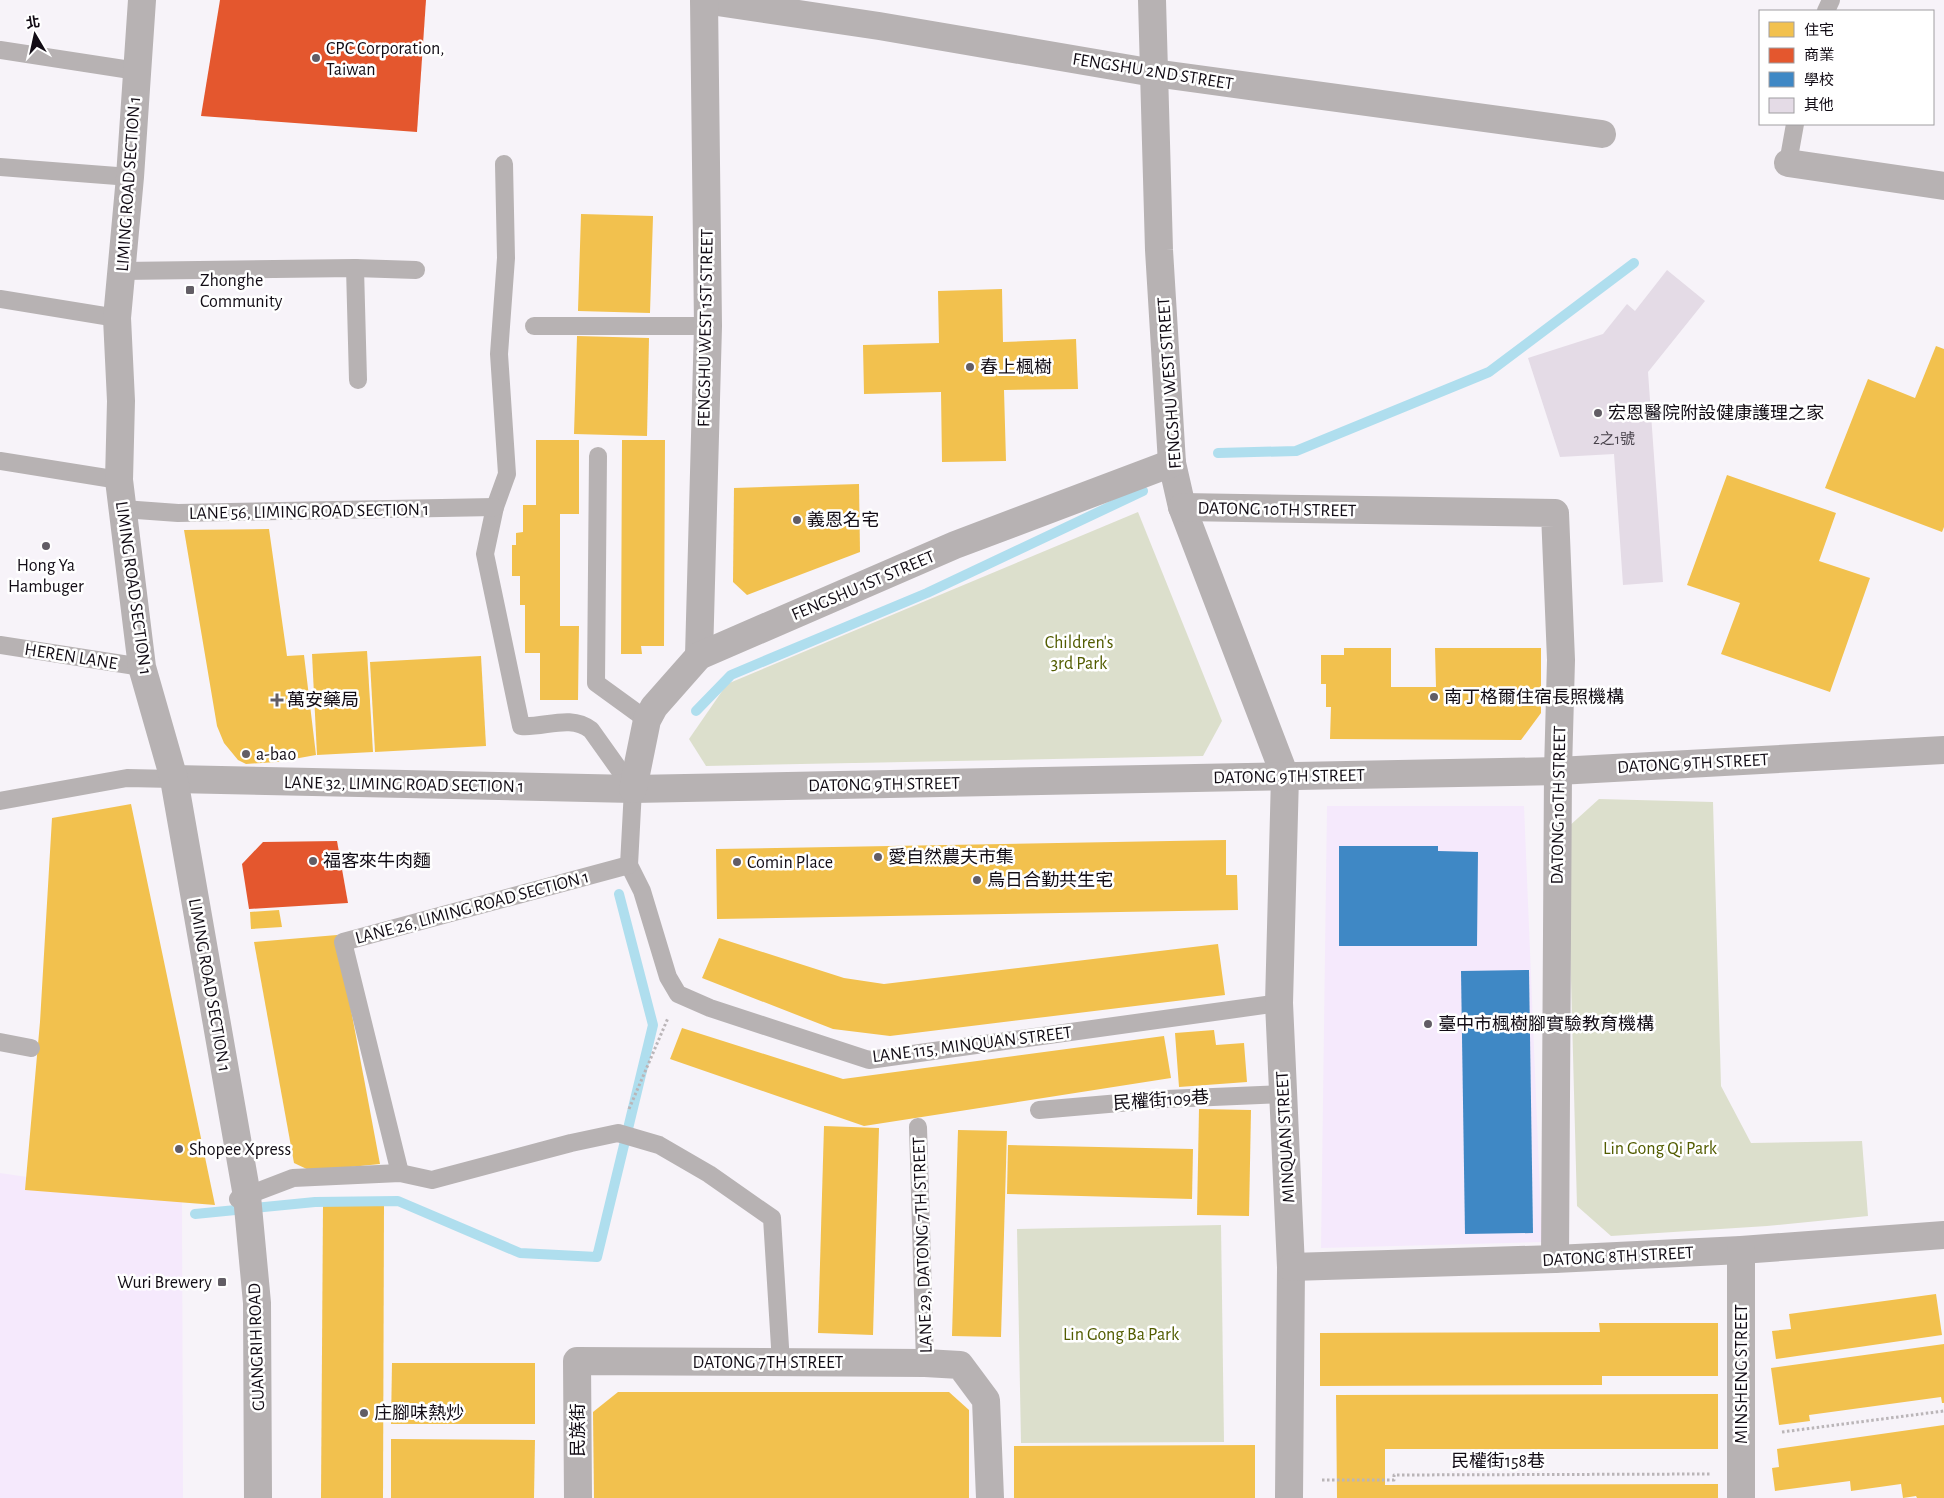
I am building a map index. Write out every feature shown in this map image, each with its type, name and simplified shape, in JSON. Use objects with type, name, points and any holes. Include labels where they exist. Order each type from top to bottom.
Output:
[{"type":"street","name":"LIMING ROAD SECTION 1","points":[[142,0],[130,177],[117,318],[121,401],[119,480],[142,667],[174,779],[242,1198]]},
{"type":"street","name":"FENGSHU 2ND STREET","points":[[704,0],[879,26],[1154,73],[1602,134]]},
{"type":"street","name":"FENGSHU WEST 1ST STREET","points":[[699,656],[708,326],[704,0]]},
{"type":"street","name":"FENGSHU WEST STREET","points":[[1152,0],[1159,250],[1172,463],[1182,507],[1285,776]]},
{"type":"street","points":[[1788,163],[1944,186]]},
{"type":"street","name":"FENGSHU 1ST STREET","points":[[633,789],[647,720],[654,707],[699,656],[955,545],[1172,463]]},
{"type":"street","name":"DATONG 10TH STREET","points":[[1182,507],[1556,513],[1561,660],[1558,771],[1555,1259]]},
{"type":"street","name":"DATONG 9TH STREET","points":[[633,789],[1558,771],[1944,750]]},
{"type":"street","name":"MINQUAN STREET","points":[[1285,776],[1279,1003],[1291,1267],[1289,1490]]},
{"type":"street","name":"LANE 32, LIMING ROAD SECTION 1","points":[[174,779],[633,789]]},
{"type":"street","name":"GUANGRIH ROAD","points":[[242,1198],[257,1303],[258,1498]]},
{"type":"street","name":"DATONG 8TH STREET","points":[[1291,1267],[1555,1259],[1742,1250],[1944,1235]]},
{"type":"street","name":"MINSHENG STREET","points":[[1741,1498],[1742,1250]]},
{"type":"street","name":"DATONG 7TH STREET","points":[[577,1361],[925,1363],[960,1366],[986,1400],[990,1498]]},
{"type":"street","name":"民族街","points":[[577,1361],[578,1498]]},
{"type":"lane","points":[[0,50],[137,71]]},
{"type":"lane","points":[[1788,163],[1795,125]]},
{"type":"lane","points":[[504,164],[506,258],[499,354],[507,474],[496,507],[486,554],[521,726],[534,727],[570,721],[583,724],[591,730],[633,789],[629,865],[642,891],[668,978],[678,994]]},
{"type":"lane","points":[[0,167],[130,177]]},
{"type":"lane","points":[[122,271],[355,268],[416,270]]},
{"type":"lane","points":[[355,268],[358,380]]},
{"type":"lane","points":[[0,300],[117,318]]},
{"type":"lane","points":[[534,326],[708,326]]},
{"type":"lane","points":[[598,456],[596,683],[647,720]]},
{"type":"lane","points":[[0,461],[119,480]]},
{"type":"lane","name":"LANE 56, LIMING ROAD SECTION 1","points":[[123,509],[178,513],[496,507]]},
{"type":"lane","name":"HEREN LANE","points":[[0,645],[142,667]]},
{"type":"lane","points":[[0,801],[127,778],[174,779]]},
{"type":"lane","name":"LANE 26, LIMING ROAD SECTION 1","points":[[400,1173],[343,942],[629,865]]},
{"type":"lane","name":"LANE 115, MINQUAN STREET","points":[[678,994],[710,1008],[868,1060],[1279,1003]]},
{"type":"lane","points":[[0,1042],[31,1048]]},
{"type":"lane","name":"民權街109巷","points":[[1038,1110],[1166,1098],[1283,1094]]},
{"type":"lane","name":"LANE 29, DATONG 7TH STREET","points":[[918,1127],[925,1363]]},
{"type":"lane","points":[[242,1198],[293,1178],[400,1173],[432,1180],[571,1143],[618,1134],[659,1145],[709,1174],[772,1218],[781,1363]]},
{"type":"path","points":[[618,1134],[678,994]]},
{"type":"path","points":[[1782,1432],[1944,1411]]},
{"type":"path","name":"民權街158巷","points":[[1289,1490],[1394,1480],[1394,1475],[1714,1474]]},
{"type":"shaded area","name":"臺中市楓樹腳實驗教育機構","points":[[1327,806],[1524,806],[1542,1242],[1321,1248]]},
{"type":"shaded area","points":[[0,1173],[182,1200],[183,1498],[0,1498]]},
{"type":"green space","name":"Children's 3rd Park","points":[[1138,512],[1222,721],[1203,756],[706,766],[689,739],[727,684]]},
{"type":"green space","name":"Lin Gong Qi Park","points":[[1599,799],[1713,802],[1721,1086],[1751,1143],[1862,1141],[1868,1216],[1767,1226],[1611,1236],[1577,1206],[1567,828]]},
{"type":"green space","name":"Lin Gong Ba Park","points":[[1221,1225],[1224,1442],[1021,1443],[1017,1229]]},
{"type":"building: 住宅","points":[[581,214],[653,216],[650,313],[578,311]]},
{"type":"building: 住宅","name":"春上楓樹","points":[[1002,289],[1003,342],[1076,339],[1078,389],[1004,390],[1006,461],[942,462],[941,392],[864,394],[863,345],[939,343],[938,291]]},
{"type":"building: 住宅","points":[[577,336],[649,338],[647,436],[574,434]]},
{"type":"building: 住宅","points":[[1936,346],[1944,349],[1944,527],[1942,532],[1825,488],[1868,379],[1915,398]]},
{"type":"building: 住宅","points":[[536,440],[579,440],[579,514],[560,514],[560,626],[579,626],[578,700],[540,700],[540,653],[525,653],[525,605],[520,605],[520,576],[512,576],[512,545],[516,545],[516,533],[523,532],[523,505],[536,505]]},
{"type":"building: 住宅","points":[[622,440],[665,440],[664,646],[641,646],[642,654],[621,654]]},
{"type":"building: 住宅","points":[[1727,475],[1836,513],[1819,561],[1870,578],[1830,692],[1721,654],[1740,603],[1687,585]]},
{"type":"building: 住宅","name":"義恩名宅","points":[[859,484],[860,552],[747,595],[733,582],[734,488]]},
{"type":"building: 住宅","points":[[269,529],[287,656],[304,655],[316,755],[277,762],[246,764],[238,760],[224,743],[217,726],[184,530]]},
{"type":"building: 住宅","name":"南丁格爾住宿長照機構","points":[[1344,648],[1391,648],[1391,687],[1436,687],[1435,648],[1541,648],[1541,713],[1521,740],[1330,739],[1331,707],[1326,707],[1326,684],[1321,684],[1321,655],[1344,655]]},
{"type":"building: 住宅","points":[[367,651],[373,752],[317,755],[312,654]]},
{"type":"building: 住宅","points":[[481,656],[486,746],[375,752],[370,662]]},
{"type":"building: 住宅","points":[[131,804],[215,1205],[25,1190],[40,1022],[52,818]]},
{"type":"building: 住宅","name":"烏日合勤共生宅","points":[[1226,840],[1226,875],[1237,875],[1238,910],[717,919],[716,849]]},
{"type":"building: 住宅","points":[[279,910],[282,927],[251,929],[250,912]]},
{"type":"building: 住宅","points":[[337,935],[380,1164],[311,1171],[294,1163],[254,942]]},
{"type":"building: 住宅","points":[[719,938],[844,978],[884,984],[1218,944],[1225,995],[890,1036],[833,1029],[702,978]]},
{"type":"building: 住宅","points":[[682,1028],[843,1079],[1164,1036],[1171,1078],[864,1126],[670,1059]]},
{"type":"building: 住宅","points":[[1214,1030],[1216,1045],[1244,1043],[1247,1082],[1179,1087],[1175,1033]]},
{"type":"building: 住宅","points":[[1199,1109],[1251,1110],[1249,1216],[1197,1215]]},
{"type":"building: 住宅","points":[[824,1126],[879,1128],[873,1335],[818,1333]]},
{"type":"building: 住宅","points":[[958,1130],[1007,1131],[1001,1337],[952,1336]]},
{"type":"building: 住宅","points":[[1008,1145],[1193,1149],[1192,1199],[1007,1194]]},
{"type":"building: 住宅","points":[[323,1205],[384,1206],[383,1498],[321,1498]]},
{"type":"building: 住宅","points":[[1936,1294],[1942,1335],[1776,1359],[1772,1331],[1791,1329],[1789,1314]]},
{"type":"building: 住宅","points":[[1599,1323],[1718,1323],[1718,1376],[1602,1376],[1602,1385],[1320,1386],[1320,1333],[1600,1332]]},
{"type":"building: 住宅","points":[[1944,1344],[1944,1403],[1942,1403],[1941,1397],[1809,1415],[1810,1421],[1779,1425],[1771,1368]]},
{"type":"building: 住宅","points":[[392,1363],[535,1363],[535,1424],[391,1424]]},
{"type":"building: 住宅","points":[[618,1392],[949,1392],[969,1410],[969,1498],[594,1498],[593,1412]]},
{"type":"building: 住宅","points":[[1718,1394],[1718,1449],[1385,1449],[1385,1485],[1718,1484],[1718,1498],[1337,1498],[1336,1395]]},
{"type":"building: 住宅","points":[[1944,1425],[1944,1498],[1917,1498],[1916,1496],[1903,1498],[1901,1484],[1851,1491],[1850,1481],[1775,1491],[1772,1468],[1779,1467],[1777,1449]]},
{"type":"building: 住宅","points":[[391,1439],[535,1440],[534,1498],[391,1498]]},
{"type":"building: 住宅","points":[[1255,1445],[1255,1498],[1014,1498],[1014,1446]]},
{"type":"building: 商業","name":"CPC Corporation, Taiwan","points":[[220,0],[426,0],[417,132],[201,116]]},
{"type":"building: 商業","points":[[337,841],[348,903],[249,909],[242,864],[263,842]]},
{"type":"building: 學校","points":[[1339,846],[1438,846],[1438,851],[1478,852],[1477,946],[1339,946]]},
{"type":"building: 學校","points":[[1529,970],[1533,1233],[1465,1234],[1461,971]]},
{"type":"building: 其他","name":"宏恩醫院附設健康護理之家","points":[[1667,270],[1705,301],[1648,372],[1663,582],[1623,585],[1614,454],[1560,457],[1528,358],[1603,334],[1627,304],[1635,311]]},
{"type":"waterway","points":[[1218,453],[1296,451],[1489,372],[1634,263]]},
{"type":"waterway","points":[[696,711],[731,675],[927,593],[1143,491]]},
{"type":"waterway","points":[[195,1214],[315,1202],[398,1201],[520,1253],[597,1257],[653,1025],[619,894]]},
{"type":"place","name":"CPC Corporation, Taiwan","points":[[316,58]]},
{"type":"place","name":"Zhonghe Community","points":[[190,290]]},
{"type":"place","name":"春上楓樹","points":[[970,367]]},
{"type":"place","name":"宏恩醫院附設健康護理之家","points":[[1598,413]]},
{"type":"place","name":"義恩名宅","points":[[797,520]]},
{"type":"place","name":"Hong Ya Hambuger","points":[[46,546]]},
{"type":"place","name":"南丁格爾住宿長照機構","points":[[1434,697]]},
{"type":"place","name":"萬安藥局","points":[[277,700]]},
{"type":"place","name":"a-bao","points":[[246,754]]},
{"type":"place","name":"愛自然農夫市集","points":[[878,857]]},
{"type":"place","name":"福客來牛肉麵","points":[[313,861]]},
{"type":"place","name":"Comin Place","points":[[737,862]]},
{"type":"place","name":"烏日合勤共生宅","points":[[977,880]]},
{"type":"place","name":"臺中市楓樹腳實驗教育機構","points":[[1428,1024]]},
{"type":"place","name":"Shopee Xpress","points":[[179,1149]]},
{"type":"place","name":"Wuri Brewery","points":[[222,1282]]},
{"type":"place","name":"庄腳味熱炒","points":[[364,1413]]}]
